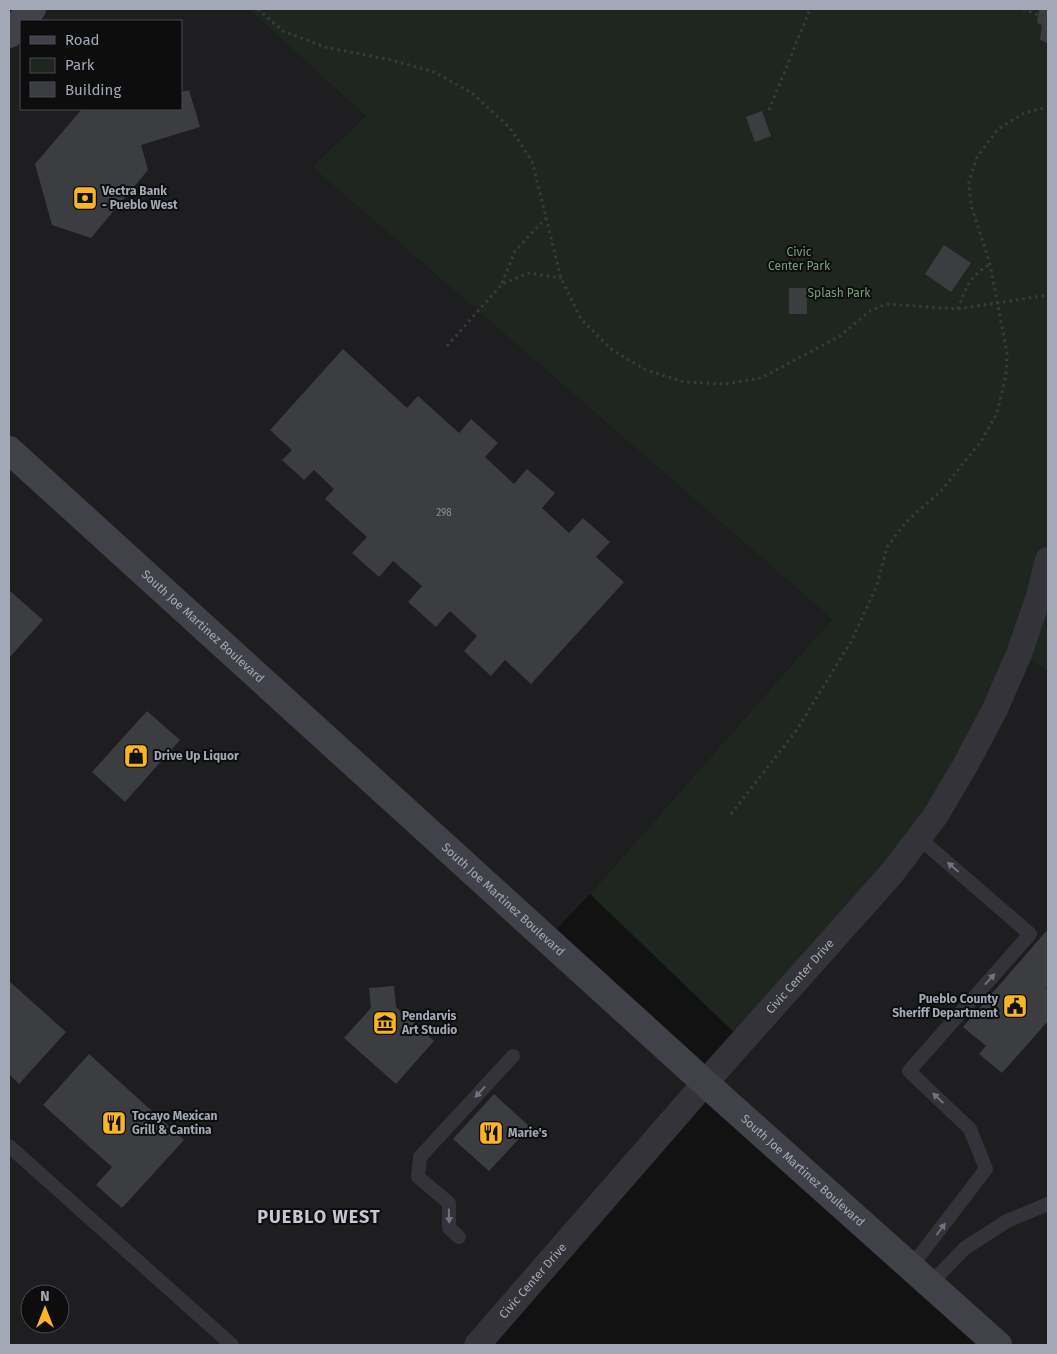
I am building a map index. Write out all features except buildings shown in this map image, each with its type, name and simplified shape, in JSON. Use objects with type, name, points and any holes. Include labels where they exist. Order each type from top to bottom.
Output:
[{"type":"main road","points":[[22,20],[32,9]]},
{"type":"main road","points":[[9,34],[20,22]]},
{"type":"main road","name":"South Joe Martinez Boulevard","points":[[9,450],[705,1083],[998,1345]]},
{"type":"street","name":"Civic Center Drive","points":[[477,1345],[705,1083],[892,873],[936,815],[996,709],[1019,654],[1039,596],[1048,560]]},
{"type":"lane","points":[[919,838],[1030,934],[909,1071],[970,1128],[986,1169],[921,1276]]},
{"type":"lane","points":[[459,1237],[450,1228],[449,1203],[418,1177],[420,1157],[513,1056]]},
{"type":"lane","points":[[9,1146],[232,1345]]},
{"type":"lane","points":[[921,1276],[1007,1221],[1048,1204]]},
{"type":"path","points":[[258,9],[282,31],[326,47],[392,60],[434,72],[472,93],[510,128],[532,161],[561,278],[581,320],[612,350],[646,370],[684,382],[725,384],[761,378],[840,336],[870,311],[886,304],[958,309],[1048,295]]},
{"type":"path","points":[[769,110],[810,9]]},
{"type":"path","points":[[1023,9],[1043,17]]},
{"type":"path","points":[[1046,9],[1042,28],[1048,45]]},
{"type":"path","points":[[731,814],[796,731],[852,640],[876,585],[887,547],[906,522],[941,491],[982,440],[997,413],[1006,376],[1007,353],[990,264],[971,205],[969,182],[977,157],[998,130],[1024,113],[1048,107]]},
{"type":"path","points":[[447,346],[502,284],[515,251],[546,218]]},
{"type":"path","points":[[958,309],[967,285],[981,270],[990,264]]},
{"type":"path","points":[[502,284],[528,273],[561,278]]},
{"type":"shaded area","points":[[32,9],[248,9],[365,116],[312,167],[832,619],[590,894],[547,939],[705,1083],[477,1345],[9,1345],[9,34],[20,22],[20,110],[182,110],[182,20],[22,20]]},
{"type":"shaded area","points":[[1019,654],[1048,671],[1048,1345],[998,1345],[705,1083]]},
{"type":"green space","name":"Civic Center Park","points":[[248,9],[1048,9],[1048,671],[1019,654],[966,764],[743,1041],[590,894],[832,619],[312,167],[365,116]]},
{"type":"place","name":"Vectra Bank - Pueblo West","points":[[85,198]]},
{"type":"place","name":"Drive Up Liquor","points":[[136,756]]},
{"type":"place","name":"Pueblo County Sheriff Department","points":[[1015,1006]]},
{"type":"place","name":"Pendarvis Art Studio","points":[[385,1023]]},
{"type":"place","name":"Tocayo Mexican Grill & Cantina","points":[[114,1123]]},
{"type":"place","name":"Marie's","points":[[491,1133]]},
{"type":"district","name":"PUEBLO WEST","points":[[319,1217]]},
{"type":"park label","name":"Splash Park","points":[[839,293]]}]
